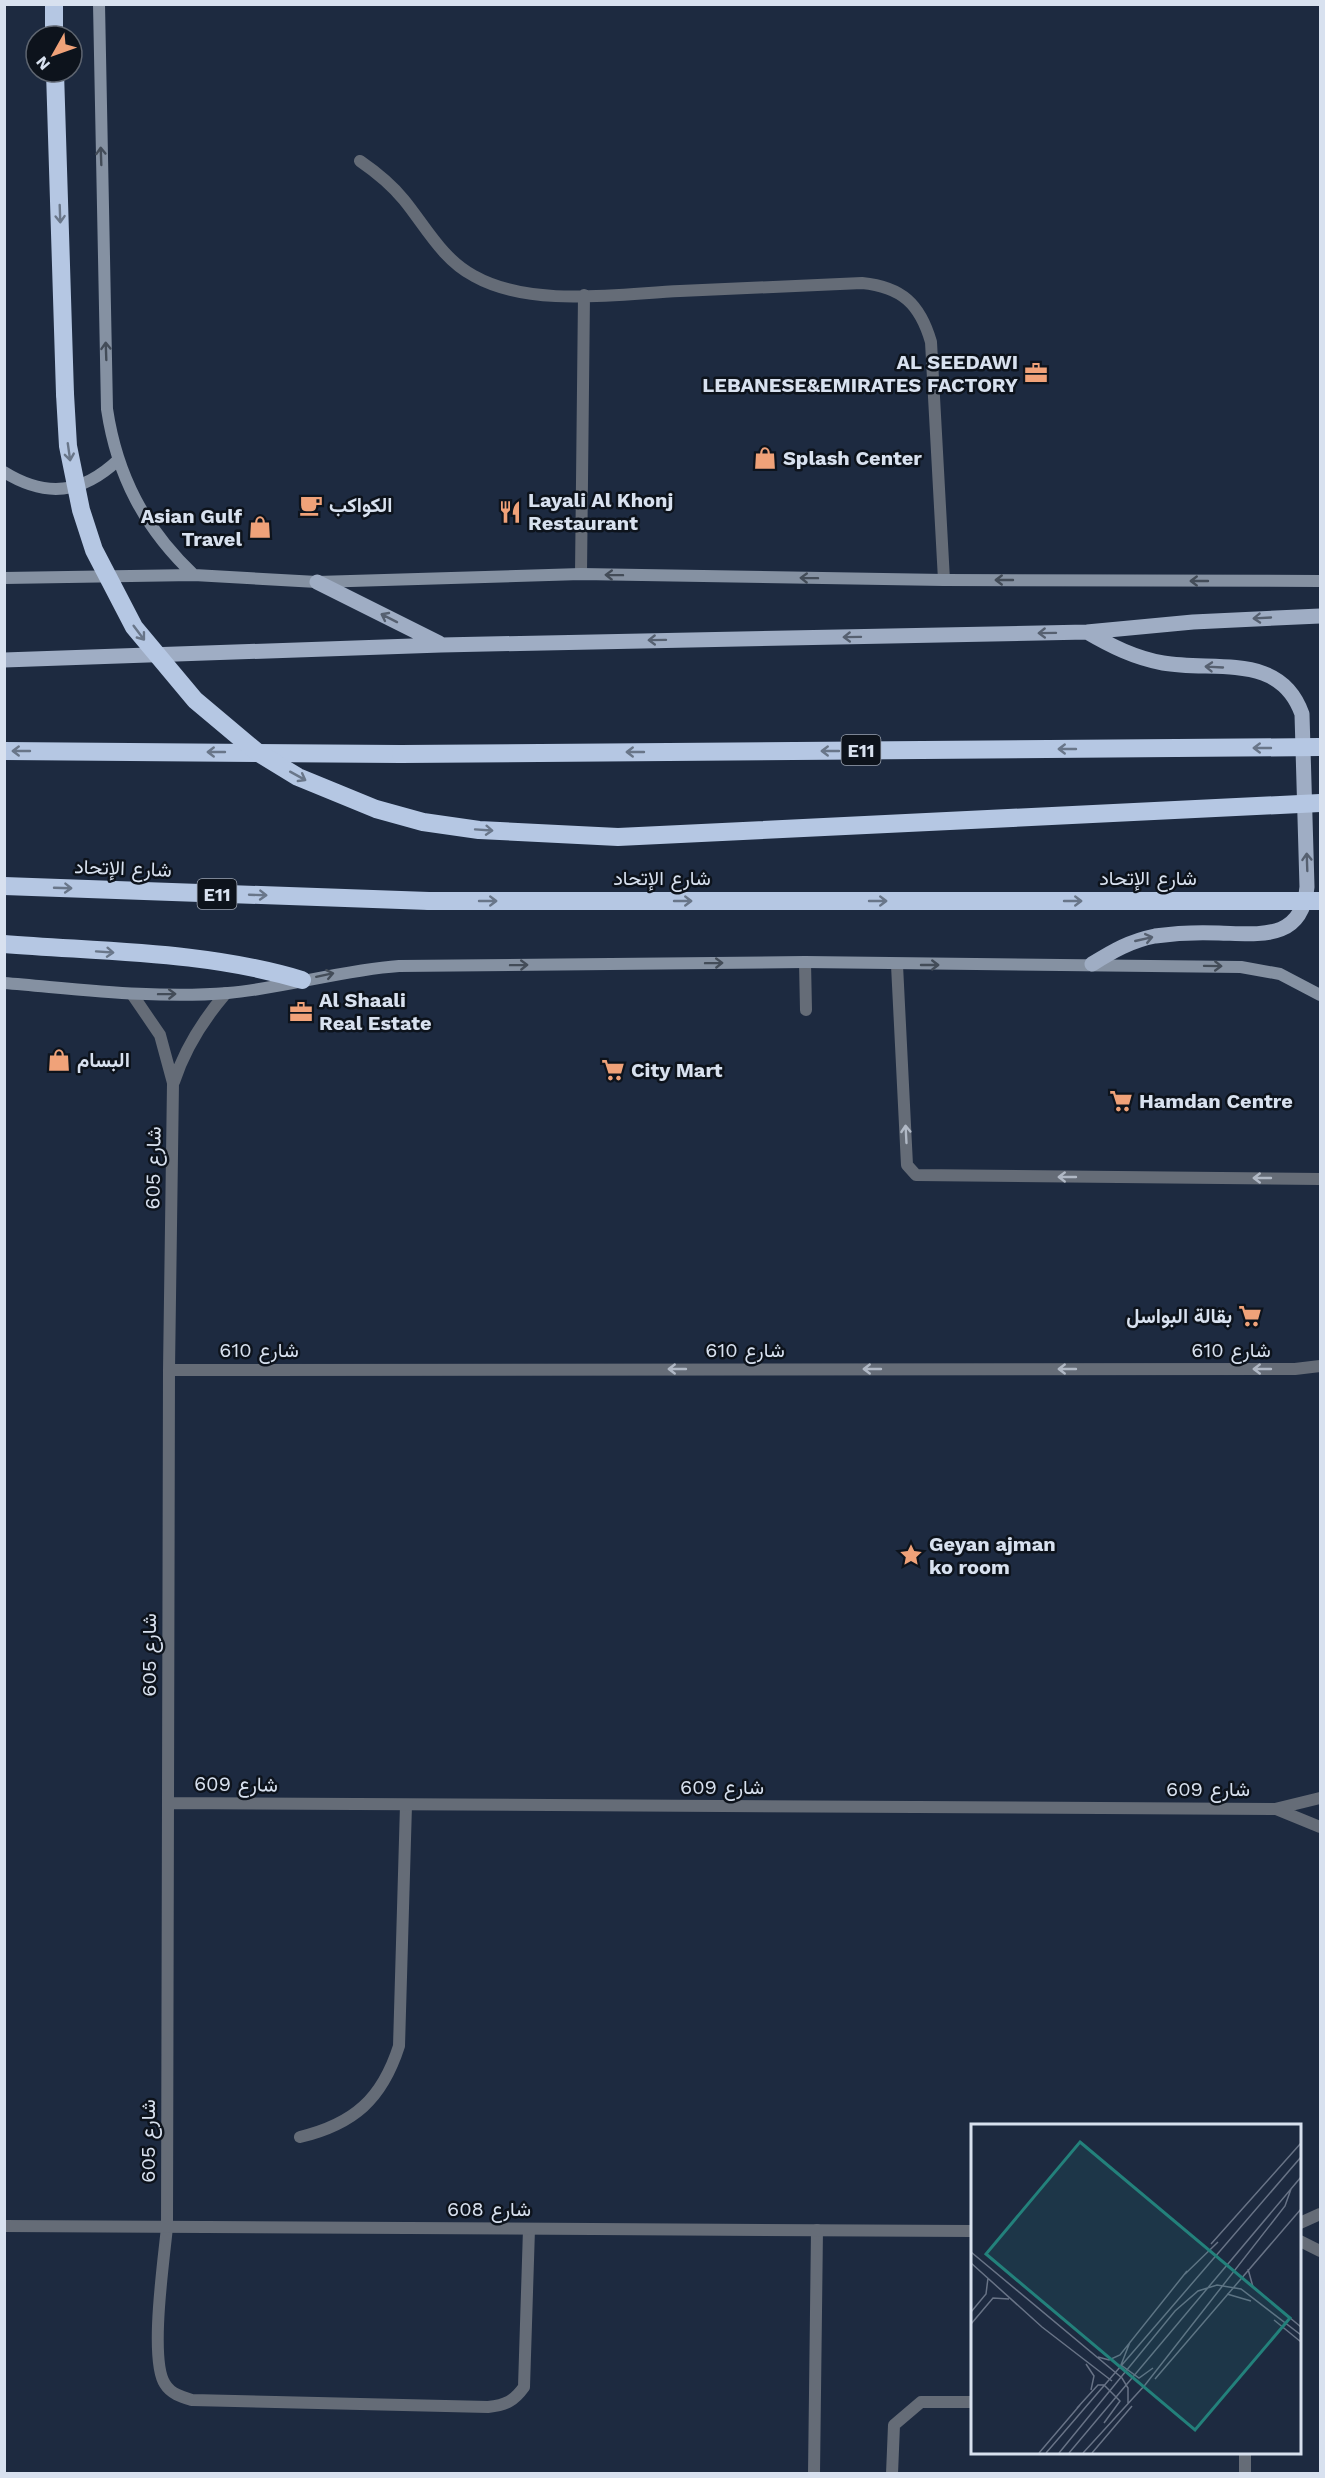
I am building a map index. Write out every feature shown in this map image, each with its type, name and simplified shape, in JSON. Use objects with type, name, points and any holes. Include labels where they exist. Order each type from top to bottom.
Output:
[{"type":"highway","points":[[54,4],[54,24]]},
{"type":"highway","points":[[56,84],[68,446],[81,510],[94,550],[134,627],[195,700],[257,752],[298,777],[376,809],[423,822],[479,830],[618,837],[1320,803]]},
{"type":"highway","name":"E11","points":[[4,751],[401,754],[1320,747]]},
{"type":"highway","name":"شارع الإتحاد","points":[[4,886],[429,901],[1320,901]]},
{"type":"highway","points":[[4,944],[203,959],[253,966],[302,980]]},
{"type":"main road","points":[[99,4],[107,409],[118,460],[127,486],[156,534],[194,575]]},
{"type":"main road","points":[[4,472],[20,482],[55,490],[90,482],[118,460]]},
{"type":"main road","points":[[4,578],[194,575],[317,582],[581,574],[944,580],[1320,581]]},
{"type":"main road","points":[[317,582],[441,645]]},
{"type":"main road","points":[[1301,616],[1320,625]]},
{"type":"main road","points":[[4,660],[441,645],[1087,633],[1193,622],[1320,616]]},
{"type":"main road","points":[[1087,633],[1110,646],[1162,663],[1256,670],[1281,681],[1291,690],[1302,714],[1307,887],[1306,901],[1300,914],[1279,931],[1250,934],[1187,932],[1154,936],[1126,943],[1092,964]]},
{"type":"main road","points":[[4,983],[132,994],[226,993],[363,969],[399,966],[805,962],[897,965],[1092,964],[1261,970],[1298,981],[1320,995]]},
{"type":"street","points":[[360,160],[383,178],[403,199],[437,245],[473,276],[518,293],[584,295],[862,283],[882,285],[900,294],[915,307],[926,324],[931,342],[944,580]]},
{"type":"street","points":[[581,574],[584,295]]},
{"type":"street","points":[[805,962],[806,1010]]},
{"type":"street","points":[[897,965],[907,1165],[916,1175],[1320,1179]]},
{"type":"street","name":"شارع 605","points":[[173,1083],[180,1063],[200,1026],[226,993]]},
{"type":"street","name":"شارع 605","points":[[132,994],[160,1035],[173,1083],[169,1370],[167,2227],[160,2297],[159,2372],[165,2386],[177,2396],[192,2400],[503,2406],[516,2398],[524,2387],[529,2229]]},
{"type":"street","name":"شارع 610","points":[[169,1370],[1295,1369],[1320,1365]]},
{"type":"street","name":"شارع 609","points":[[168,1803],[1275,1809],[1320,1798]]},
{"type":"street","points":[[300,2137],[323,2132],[345,2121],[364,2107],[379,2090],[392,2069],[399,2046],[406,1805]]},
{"type":"street","name":"شارع 609","points":[[1275,1809],[1320,1827]]},
{"type":"street","points":[[1301,2222],[1320,2214]]},
{"type":"street","name":"شارع 608","points":[[4,2226],[971,2231]]},
{"type":"street","points":[[814,2474],[817,2230]]},
{"type":"street","points":[[1301,2242],[1320,2250]]},
{"type":"street","points":[[892,2474],[894,2425],[921,2402],[971,2402]]},
{"type":"street","points":[[1245,2454],[1245,2474]]},
{"type":"place","name":"AL SEEDAWI LEBANESE&EMIRATES FACTORY","points":[[1036,373]]},
{"type":"place","name":"Splash Center","points":[[765,458]]},
{"type":"place","name":"الكواكب","points":[[311,505]]},
{"type":"place","name":"Layali Al Khonj Restaurant","points":[[510,512]]},
{"type":"place","name":"Asian Gulf Travel","points":[[260,527]]},
{"type":"place","name":"Al Shaali Real Estate","points":[[301,1012]]},
{"type":"place","name":"البسام","points":[[59,1060]]},
{"type":"place","name":"City Mart","points":[[613,1070]]},
{"type":"place","name":"Hamdan Centre","points":[[1121,1101]]},
{"type":"place","name":"بقالة البواسل","points":[[1250,1316]]},
{"type":"place","name":"Geyan ajman ko room","points":[[911,1555]]}]
